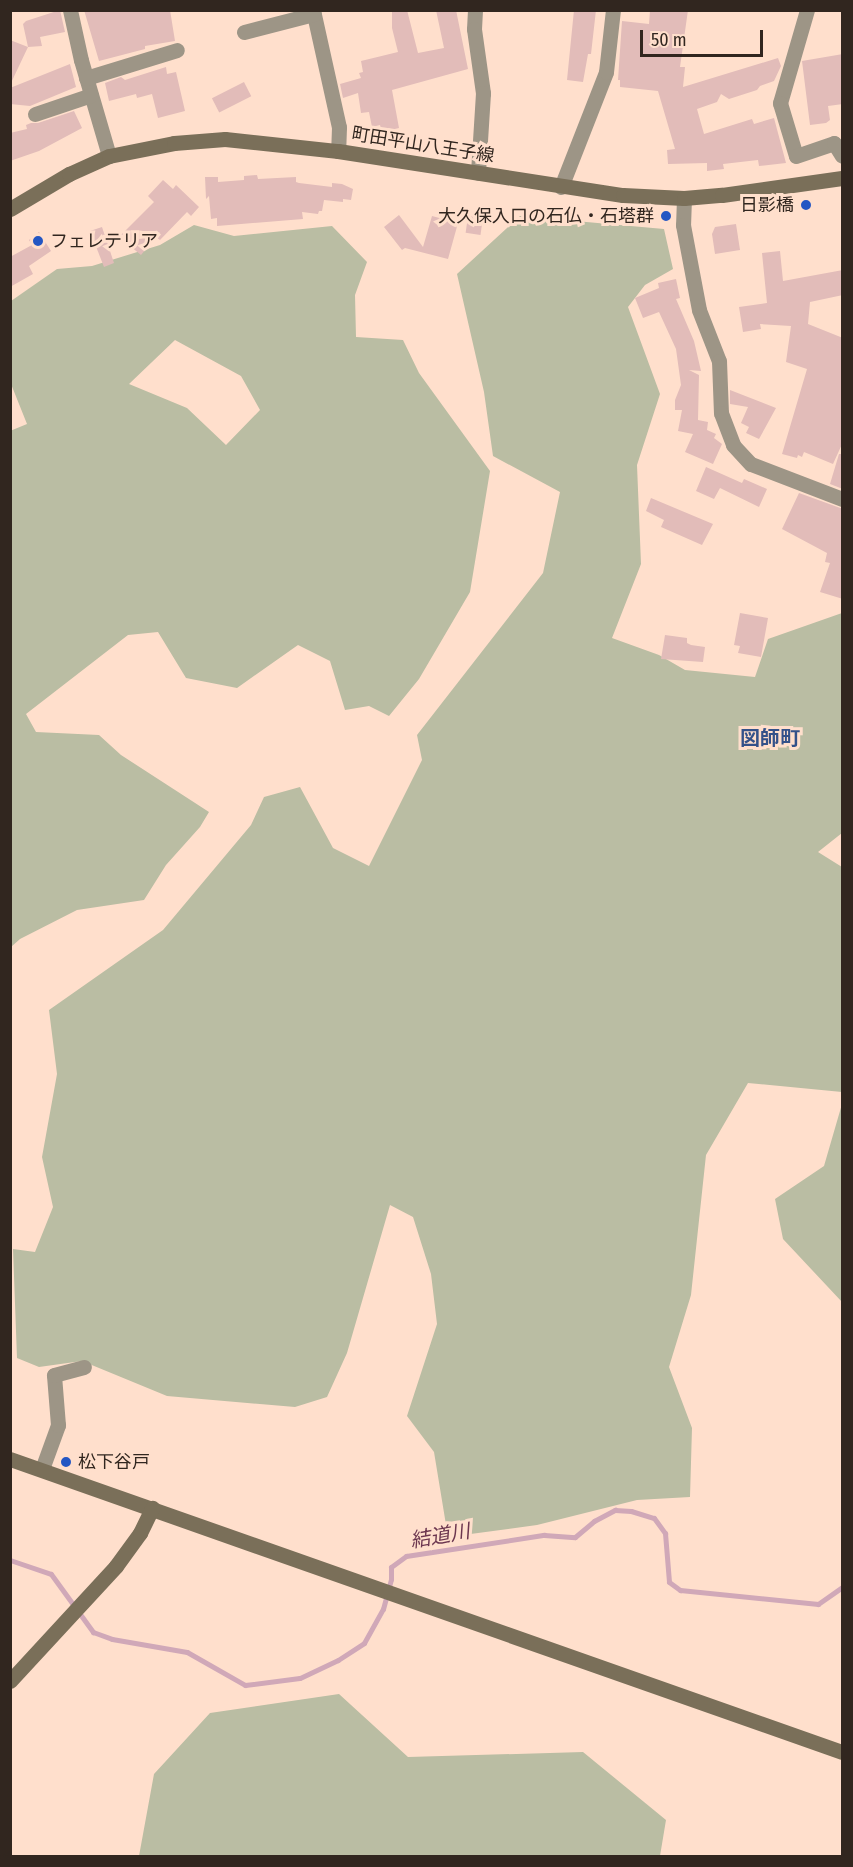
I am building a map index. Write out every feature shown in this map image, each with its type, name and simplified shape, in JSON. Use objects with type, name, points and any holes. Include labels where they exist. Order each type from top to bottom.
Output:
[{"type":"street","points":[[70,10],[86,78],[109,156]]},
{"type":"street","points":[[476,10],[474,30],[483,93],[477,173]]},
{"type":"street","points":[[561,187],[606,72],[613,10]]},
{"type":"street","points":[[807,10],[780,103],[796,156],[834,143],[843,156]]},
{"type":"street","points":[[244,32],[313,12],[339,127],[338,151]]},
{"type":"street","points":[[86,78],[177,50]]},
{"type":"street","points":[[35,114],[91,95]]},
{"type":"street","name":"町田平山八王子線","points":[[10,209],[69,174],[109,156],[174,142],[225,139],[338,151],[623,195],[684,198],[773,190],[843,178]]},
{"type":"street","points":[[684,198],[683,225],[699,310],[718,361],[721,413],[733,445],[752,464],[843,499]]},
{"type":"street","points":[[42,1469],[58,1425],[54,1375],[84,1367]]},
{"type":"street","points":[[10,1459],[843,1752]]},
{"type":"street","points":[[10,1681],[83,1602],[135,1541],[152,1508]]},
{"type":"green space","points":[[520,216],[664,229],[673,269],[645,285],[628,307],[660,394],[637,465],[641,564],[612,638],[659,655],[685,670],[755,677],[768,639],[842,613],[842,833],[818,852],[842,867],[842,1092],[748,1083],[706,1155],[691,1295],[669,1367],[692,1428],[690,1497],[637,1500],[537,1525],[448,1537],[434,1452],[407,1416],[437,1324],[431,1274],[413,1217],[390,1205],[347,1353],[327,1397],[295,1407],[167,1396],[82,1361],[39,1367],[17,1358],[13,1249],[35,1252],[53,1207],[42,1157],[57,1074],[49,1010],[163,930],[251,825],[264,797],[300,787],[333,848],[369,866],[422,760],[417,735],[543,573],[560,492],[493,456],[484,392],[457,274]]},
{"type":"green space","points":[[194,225],[234,236],[332,226],[367,262],[355,295],[356,337],[403,340],[419,373],[490,471],[470,592],[419,679],[389,716],[369,706],[345,710],[330,661],[298,645],[237,688],[186,678],[158,632],[128,635],[26,714],[36,732],[99,735],[121,755],[209,812],[200,827],[166,865],[144,900],[77,910],[20,939],[11,947],[10,431],[27,424],[11,384],[11,301],[57,269],[92,266],[160,245]],"holes":[[[175,340],[241,376],[260,410],[226,445],[187,408],[129,384]]]},
{"type":"green space","points":[[842,1104],[842,1302],[783,1239],[775,1199],[824,1166]]},
{"type":"green space","points":[[339,1694],[408,1757],[583,1752],[666,1820],[660,1856],[139,1856],[154,1774],[210,1713]]},
{"type":"building","points":[[60,10],[65,32],[40,37],[42,46],[28,47],[23,24]]},
{"type":"building","points":[[84,10],[170,10],[175,41],[145,46],[145,49],[99,61]]},
{"type":"building","points":[[392,10],[407,10],[418,53],[444,48],[436,10],[456,10],[468,69],[392,90],[399,128],[382,132],[380,125],[372,127],[369,112],[361,113],[358,93],[343,98],[340,84],[361,78],[359,73],[363,72],[361,61],[398,52],[392,28]]},
{"type":"building","points":[[574,10],[596,10],[591,54],[588,54],[583,82],[567,80]]},
{"type":"building","points":[[650,10],[688,10],[680,67],[685,67],[683,87],[778,58],[781,66],[774,81],[760,86],[757,90],[729,99],[721,94],[717,102],[697,109],[704,134],[752,119],[754,124],[774,118],[786,163],[759,166],[758,160],[723,164],[724,169],[707,171],[707,163],[668,164],[667,150],[675,149],[658,91],[620,87],[620,80],[618,80],[622,21],[649,24]]},
{"type":"building","points":[[10,40],[28,47],[10,85]]},
{"type":"building","points":[[843,54],[843,104],[828,106],[830,120],[826,123],[810,125],[802,61]]},
{"type":"building","points":[[70,64],[76,87],[30,106],[10,104],[10,88]]},
{"type":"building","points":[[166,67],[167,74],[176,72],[185,111],[158,118],[152,94],[137,98],[136,94],[109,101],[105,83],[121,77],[125,80]]},
{"type":"building","points":[[244,82],[251,96],[219,113],[212,98]]},
{"type":"building","points":[[74,111],[82,128],[39,151],[10,161],[10,133],[27,129],[26,125],[31,123],[38,123]]},
{"type":"building","points":[[257,175],[258,179],[296,177],[296,182],[299,183],[332,187],[332,183],[342,184],[353,189],[351,200],[343,199],[343,202],[324,200],[322,211],[318,214],[302,212],[303,219],[217,226],[217,218],[211,219],[209,196],[206,199],[205,177],[218,177],[218,182],[244,180],[244,176]]},
{"type":"building","points":[[163,180],[173,189],[176,185],[199,207],[191,216],[187,212],[160,240],[156,237],[141,255],[119,237],[154,202],[148,196]]},
{"type":"building","points":[[399,215],[423,247],[432,216],[458,223],[448,259],[405,248],[402,250],[384,227]]},
{"type":"building","points":[[468,216],[483,218],[480,235],[466,233]]},
{"type":"building","points":[[736,224],[740,250],[715,254],[712,234],[715,227]]},
{"type":"building","points":[[102,227],[114,263],[104,267],[90,231]]},
{"type":"building","points":[[39,232],[51,251],[29,266],[33,274],[10,287],[10,257],[32,245],[29,240]]},
{"type":"building","points":[[780,251],[783,281],[843,270],[843,295],[810,302],[808,324],[843,338],[843,442],[833,464],[804,452],[802,457],[798,455],[797,458],[782,454],[807,369],[786,362],[791,326],[760,324],[761,329],[743,332],[739,307],[767,303],[762,253]]},
{"type":"building","points":[[676,279],[680,298],[676,299],[694,341],[701,371],[689,370],[699,375],[698,420],[708,422],[707,430],[716,434],[714,438],[722,444],[713,464],[685,452],[693,434],[678,431],[682,410],[675,410],[675,400],[681,385],[676,349],[659,312],[643,318],[635,298],[659,288],[658,283]]},
{"type":"building","points":[[730,390],[776,408],[759,439],[746,433],[749,427],[741,423],[748,407],[730,404]]},
{"type":"building","points":[[839,454],[843,454],[843,489],[830,484]]},
{"type":"building","points":[[706,467],[742,483],[744,479],[767,489],[759,507],[720,488],[714,499],[696,491]]},
{"type":"building","points":[[799,493],[843,509],[843,599],[820,592],[830,563],[825,562],[827,553],[782,529]]},
{"type":"building","points":[[651,498],[713,524],[702,545],[661,527],[664,520],[646,511]]},
{"type":"building","points":[[740,613],[768,618],[761,657],[738,653],[740,646],[734,645]]},
{"type":"building","points":[[665,635],[687,638],[687,643],[691,645],[705,647],[703,662],[661,659]]},
{"type":"waterway","name":"結道川","points":[[10,1560],[51,1574],[93,1632],[112,1639],[187,1652],[245,1685],[300,1678],[338,1660],[364,1643],[383,1609],[391,1579],[391,1567],[406,1556],[544,1535],[575,1537],[594,1521],[615,1510],[631,1511],[654,1518],[665,1533],[669,1582],[680,1590],[818,1604],[842,1587]]},
{"type":"place","name":"日影橋","points":[[806,205]]},
{"type":"place","name":"大久保入口の石仏・石塔群","points":[[666,216]]},
{"type":"place","name":"フェレテリア","points":[[38,241]]},
{"type":"place","name":"松下谷戸","points":[[66,1462]]},
{"type":"district","name":"図師町","points":[[770,738]]}]
